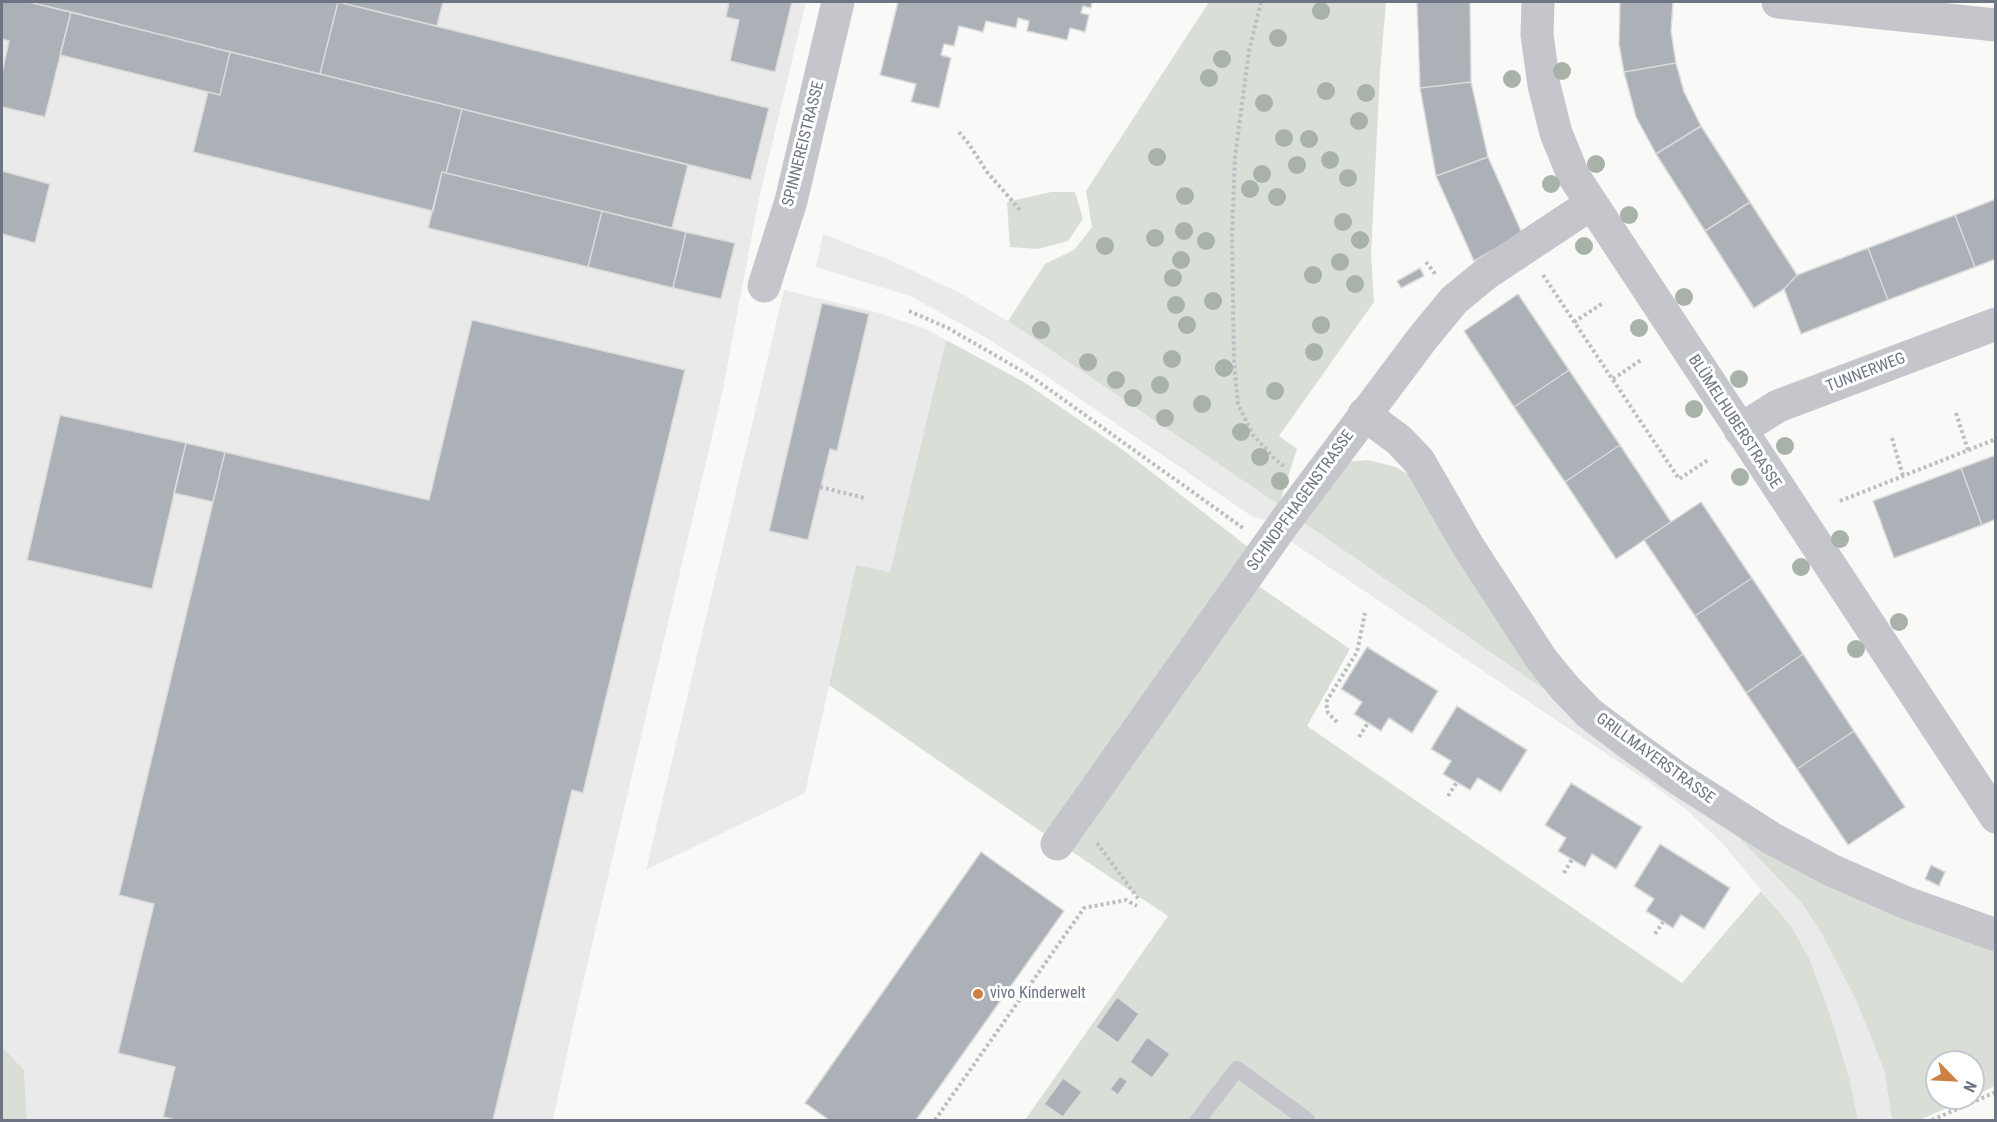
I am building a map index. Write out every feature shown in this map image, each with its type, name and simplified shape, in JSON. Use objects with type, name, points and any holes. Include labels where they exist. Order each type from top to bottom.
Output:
[{"type":"street","name":"SPINNEREISTRASSE","points":[[764,286],[791,201],[838,2]]},
{"type":"street","name":"BLÜMELHUBERSTRASSE","points":[[1538,2],[1537,35],[1544,85],[1556,133],[1573,175],[1995,817]]},
{"type":"street","points":[[1778,2],[1995,25]]},
{"type":"street","name":"SCHNOPFHAGENSTRASSE","points":[[1057,844],[1364,414],[1454,300],[1487,273],[1591,204]]},
{"type":"street","name":"TUNNERWEG","points":[[1740,430],[1778,406],[1995,324]]},
{"type":"street","name":"GRILLMAYERSTRASSE","points":[[1364,414],[1399,440],[1419,461],[1468,546],[1542,660],[1564,688],[1590,713],[1679,779],[1771,838],[1831,870],[1905,903],[1995,935]]},
{"type":"lane","points":[[1198,1120],[1238,1069],[1307,1120]]},
{"type":"path","points":[[1262,2],[1249,51],[1235,158],[1232,234],[1234,362],[1238,404],[1253,435],[1276,460],[1310,488]]},
{"type":"path","points":[[958,132],[969,144],[987,172],[1021,210]]},
{"type":"path","points":[[1543,275],[1679,479],[1708,460]]},
{"type":"path","points":[[1574,322],[1603,303]]},
{"type":"path","points":[[909,311],[948,328],[1029,375],[1268,546]]},
{"type":"path","points":[[1613,379],[1641,360]]},
{"type":"path","points":[[1956,413],[1968,450]]},
{"type":"path","points":[[1892,438],[1903,476]]},
{"type":"path","points":[[1840,501],[1995,439]]},
{"type":"path","points":[[820,488],[865,498]]},
{"type":"path","points":[[1337,722],[1328,713],[1326,702],[1357,652],[1365,614]]},
{"type":"path","points":[[1359,737],[1368,723]]},
{"type":"path","points":[[1448,796],[1457,782]]},
{"type":"path","points":[[1077,816],[1140,901]]},
{"type":"path","points":[[1564,873],[1572,859]]},
{"type":"path","points":[[935,1120],[1084,909],[1126,900],[1137,906]]},
{"type":"path","points":[[1655,934],[1663,922]]},
{"type":"path","points":[[1932,1120],[1995,1092]]},
{"type":"shaded area","points":[[2,2],[806,2],[758,203],[722,394],[574,1021],[553,1120],[27,1120],[24,1070],[2,1047]]},
{"type":"shaded area","points":[[1209,2],[1386,2],[1380,72],[1371,254],[1374,302],[1279,436],[1297,449],[1279,505],[1008,321],[1045,264],[1074,250],[1092,227],[1086,191]]},
{"type":"shaded area","points":[[1051,192],[1075,192],[1083,219],[1068,241],[1038,249],[1010,247],[1007,202]]},
{"type":"shaded area","points":[[823,234],[890,260],[960,293],[1008,321],[1279,505],[1273,516],[1266,520],[1253,517],[1045,375],[985,337],[910,296],[816,267]]},
{"type":"shaded area","points":[[784,290],[876,312],[926,329],[946,340],[890,572],[856,565],[805,793],[646,870]]},
{"type":"shaded area","points":[[946,340],[1024,382],[1123,450],[1248,547],[1046,835],[829,685],[856,565],[890,572]]},
{"type":"shaded area","points":[[1368,460],[1396,467],[1416,479],[1558,699],[1300,520],[1343,462]]},
{"type":"shaded area","points":[[1300,520],[1558,699],[1730,828],[1767,865],[1801,902],[1823,936],[1856,1000],[1884,1070],[1892,1120],[1858,1120],[1850,1081],[1831,1017],[1810,960],[1791,926],[1723,844],[1688,811],[1650,783],[1287,539]]},
{"type":"shaded area","points":[[1254,583],[1350,649],[1307,726],[1682,983],[1761,891],[1791,926],[1810,960],[1831,1017],[1850,1081],[1858,1120],[1025,1120],[1168,916],[1068,849]]},
{"type":"shaded area","points":[[1730,828],[1995,947],[1995,1086],[1985,1091],[1985,1050],[1925,1050],[1925,1110],[1942,1110],[1920,1120],[1892,1120],[1884,1070],[1856,1000],[1823,936],[1801,902]]},
{"type":"shaded area","points":[[2,1047],[24,1070],[27,1120],[2,1120]]},
{"type":"building","points":[[2,2],[29,2],[71,12],[45,117],[2,107],[2,73],[9,41],[2,39]]},
{"type":"building","points":[[29,2],[338,2],[320,74]]},
{"type":"building","points":[[338,2],[443,2],[437,26]]},
{"type":"building","points":[[338,2],[769,108],[751,180],[320,74]]},
{"type":"building","points":[[729,2],[792,2],[775,72],[730,61],[739,20],[726,17]]},
{"type":"building","points":[[898,2],[1092,2],[1091,8],[1083,6],[1081,13],[1089,15],[1085,32],[1070,28],[1067,40],[1027,31],[1029,21],[1018,18],[1016,28],[986,21],[983,32],[959,26],[954,46],[944,44],[941,55],[951,58],[939,108],[911,102],[916,84],[880,75]]},
{"type":"building","points":[[1417,2],[1470,2],[1471,82],[1420,88]]},
{"type":"building","points":[[1620,2],[1673,2],[1671,31],[1676,63],[1624,72],[1619,44]]},
{"type":"building","points":[[71,12],[230,52],[220,95],[60,55]]},
{"type":"building","points":[[230,52],[462,109],[446,173],[442,172],[433,211],[193,152],[208,92],[220,95]]},
{"type":"building","points":[[1676,63],[1684,92],[1701,126],[1656,154],[1636,117],[1624,72]]},
{"type":"building","points":[[1471,82],[1488,157],[1436,176],[1420,88]]},
{"type":"building","points":[[462,109],[688,165],[672,228],[446,173]]},
{"type":"building","points":[[1701,126],[1750,202],[1705,231],[1656,154]]},
{"type":"building","points":[[1488,157],[1522,233],[1474,261],[1436,176]]},
{"type":"building","points":[[2,171],[50,184],[35,243],[2,234]]},
{"type":"building","points":[[442,172],[602,211],[588,267],[428,228]]},
{"type":"building","points":[[1996,199],[1996,259],[1975,267],[1955,215]]},
{"type":"building","points":[[1750,202],[1797,275],[1784,289],[1754,308],[1705,231]]},
{"type":"building","points":[[602,211],[686,232],[673,288],[588,267]]},
{"type":"building","points":[[1955,215],[1975,267],[1888,300],[1868,248]]},
{"type":"building","points":[[686,232],[735,243],[721,299],[673,288]]},
{"type":"building","points":[[1868,248],[1888,300],[1801,334],[1784,289],[1797,275]]},
{"type":"building","points":[[1420,268],[1424,276],[1401,288],[1397,281]]},
{"type":"building","points":[[1518,294],[1569,370],[1514,407],[1464,331]]},
{"type":"building","points":[[822,303],[869,314],[837,451],[830,449],[808,540],[769,531]]},
{"type":"building","points":[[472,320],[685,370],[583,793],[572,790],[493,1120],[176,1120],[163,1117],[175,1067],[118,1053],[154,904],[119,895],[225,452],[429,500]]},
{"type":"building","points":[[1569,370],[1620,445],[1565,482],[1514,407]]},
{"type":"building","points":[[60,415],[186,443],[152,589],[27,560]]},
{"type":"building","points":[[186,443],[225,452],[213,502],[174,493]]},
{"type":"building","points":[[1620,445],[1671,522],[1616,559],[1565,482]]},
{"type":"building","points":[[1996,455],[1996,519],[1982,525],[1961,468]]},
{"type":"building","points":[[1961,468],[1982,525],[1894,558],[1873,501]]},
{"type":"building","points":[[1701,502],[1752,578],[1695,616],[1644,540]]},
{"type":"building","points":[[1752,578],[1803,654],[1746,693],[1695,616]]},
{"type":"building","points":[[1367,647],[1438,691],[1412,733],[1389,718],[1381,731],[1354,714],[1362,702],[1341,689]]},
{"type":"building","points":[[1803,654],[1854,731],[1797,769],[1746,693]]},
{"type":"building","points":[[1457,706],[1527,750],[1501,792],[1478,778],[1470,790],[1443,774],[1451,761],[1431,749]]},
{"type":"building","points":[[1854,731],[1905,807],[1848,845],[1797,769]]},
{"type":"building","points":[[1571,783],[1642,827],[1616,869],[1592,854],[1585,867],[1558,851],[1566,838],[1545,825]]},
{"type":"building","points":[[1660,844],[1730,888],[1704,929],[1681,915],[1673,928],[1646,911],[1654,899],[1634,886]]},
{"type":"building","points":[[981,852],[1064,911],[916,1120],[829,1120],[805,1103]]},
{"type":"building","points":[[1931,865],[1945,872],[1939,886],[1925,879]]},
{"type":"building","points":[[1117,997],[1139,1014],[1118,1043],[1096,1027]]},
{"type":"building","points":[[1147,1037],[1170,1054],[1152,1078],[1130,1062]]},
{"type":"building","points":[[1120,1076],[1128,1081],[1118,1095],[1110,1089]]},
{"type":"building","points":[[1063,1078],[1082,1092],[1063,1117],[1044,1104]]},
{"type":"place","name":"vivo Kinderwelt","points":[[978,994]]}]
